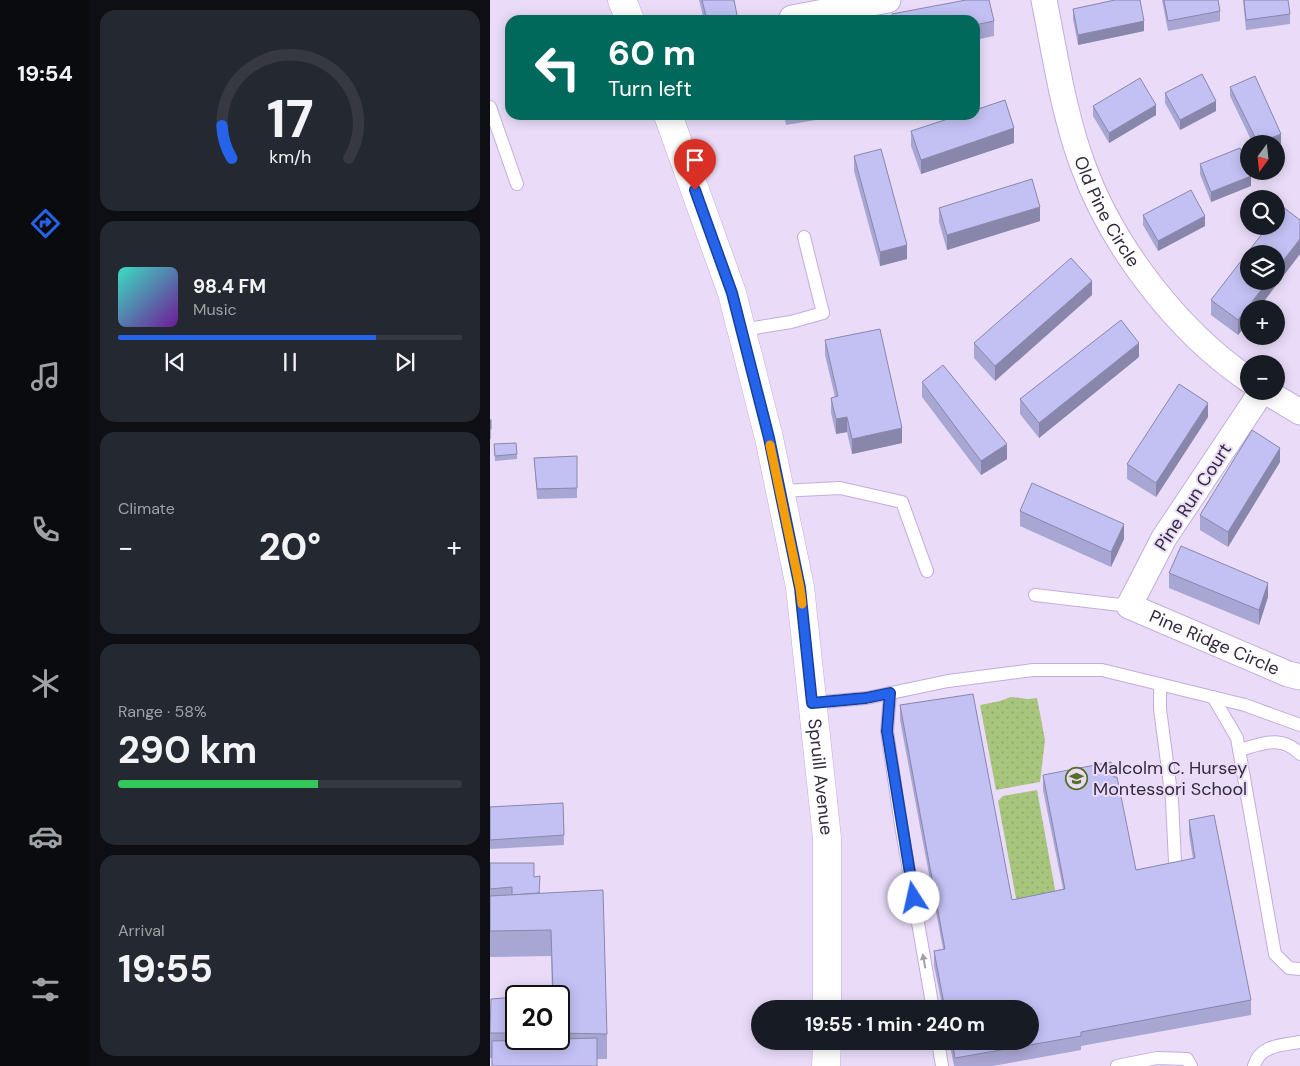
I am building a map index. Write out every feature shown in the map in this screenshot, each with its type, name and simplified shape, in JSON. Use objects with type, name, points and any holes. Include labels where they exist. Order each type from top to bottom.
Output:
[{"type":"street","points":[[622,0],[628,15]]},
{"type":"street","points":[[808,15],[888,0]]},
{"type":"street","name":"Old Pine Circle","points":[[1044,0],[1071,128],[1082,163],[1112,228],[1170,310],[1213,351],[1240,373]]},
{"type":"street","name":"Spruill Avenue","points":[[670,120],[732,293],[769,438],[800,588],[826,838],[828,1000]]},
{"type":"street","name":"Pine Run Court","points":[[1129,606],[1164,538],[1258,400]]},
{"type":"street","points":[[1279,400],[1300,412]]},
{"type":"street","name":"Pine Ridge Circle","points":[[1129,606],[1288,674],[1300,677]]},
{"type":"street","points":[[826,1066],[827,1050]]},
{"type":"lane","points":[[490,107],[517,184]]},
{"type":"lane","points":[[741,330],[792,322],[823,313],[804,237]]},
{"type":"lane","points":[[780,491],[840,488],[902,502],[927,571]]},
{"type":"lane","points":[[1035,595],[1129,606]]},
{"type":"lane","points":[[812,703],[866,698],[948,681],[1033,670],[1102,670],[1245,705],[1300,726]]},
{"type":"lane","points":[[1160,684],[1160,709],[1172,800],[1175,862]]},
{"type":"lane","points":[[890,693],[887,731],[930,1000]]},
{"type":"lane","points":[[1213,697],[1237,738],[1276,954],[1289,968],[1300,969]]},
{"type":"lane","points":[[1239,750],[1275,741],[1300,752]]},
{"type":"lane","points":[[1254,1066],[1256,1061],[1269,1047],[1300,1042]]},
{"type":"lane","points":[[939,1050],[942,1066]]},
{"type":"lane","points":[[1117,1066],[1157,1058],[1187,1059],[1192,1066]]},
{"type":"green space","points":[[1011,697],[1037,698],[1045,740],[1040,782],[996,790],[980,705]]},
{"type":"green space","points":[[1037,790],[1056,895],[1024,905],[1016,898],[998,801],[1003,796]]},
{"type":"building","points":[[702,0],[734,0],[737,15],[706,15]]},
{"type":"building","points":[[966,0],[989,0],[994,21],[980,24],[980,15],[892,14]]},
{"type":"building","points":[[1115,0],[1140,0],[1144,21],[1078,35],[1073,9]]},
{"type":"building","points":[[1164,0],[1218,0],[1220,11],[1168,21]]},
{"type":"building","points":[[1244,0],[1288,0],[1290,14],[1246,20]]},
{"type":"building","points":[[1202,74],[1216,101],[1180,120],[1165,93]]},
{"type":"building","points":[[1255,76],[1281,134],[1254,135],[1230,87]]},
{"type":"building","points":[[1140,78],[1156,105],[1109,133],[1093,106]]},
{"type":"building","points":[[1005,100],[1014,128],[921,160],[911,131],[945,120],[980,120],[980,108]]},
{"type":"building","points":[[1240,148],[1241,180],[1211,192],[1200,164]]},
{"type":"building","points":[[881,149],[907,245],[880,252],[854,156]]},
{"type":"building","points":[[1032,179],[1040,207],[947,235],[939,208]]},
{"type":"building","points":[[1191,190],[1205,216],[1158,241],[1143,215]]},
{"type":"building","points":[[1285,209],[1300,220],[1300,239],[1285,258],[1285,245],[1253,245],[1261,235],[1285,235]]},
{"type":"building","points":[[1071,258],[1092,281],[995,366],[974,343]]},
{"type":"building","points":[[1240,262],[1240,290],[1261,290],[1253,300],[1240,300],[1240,317],[1238,320],[1211,300]]},
{"type":"building","points":[[1121,320],[1139,343],[1039,423],[1020,399]]},
{"type":"building","points":[[880,329],[902,428],[852,439],[847,417],[836,419],[831,398],[838,396],[825,340]]},
{"type":"building","points":[[943,365],[1007,444],[981,461],[922,382]]},
{"type":"building","points":[[1179,384],[1208,403],[1156,483],[1127,464]]},
{"type":"building","points":[[1252,430],[1280,448],[1228,532],[1200,515]]},
{"type":"building","points":[[516,443],[517,454],[495,456],[494,444]]},
{"type":"building","points":[[577,456],[577,488],[537,489],[534,458]]},
{"type":"building","points":[[1032,483],[1124,524],[1111,552],[1020,511]]},
{"type":"building","points":[[1181,546],[1268,583],[1259,610],[1169,573]]},
{"type":"building","points":[[973,694],[1012,900],[1065,889],[1043,775],[1111,762],[1114,777],[1117,777],[1136,870],[1195,858],[1189,820],[1214,815],[1251,1000],[1081,1032],[1081,1036],[1039,1043],[1039,1000],[943,1000],[934,951],[945,949],[900,705]]},
{"type":"building","points":[[563,803],[564,835],[490,840],[490,807]]},
{"type":"building","points":[[490,863],[534,863],[534,877],[540,876],[539,893],[512,895],[512,887],[490,889]]},
{"type":"building","points":[[603,890],[607,1034],[570,1033],[570,985],[553,985],[551,930],[490,931],[490,896]]},
{"type":"building","points":[[505,998],[505,1033],[490,1033],[491,999]]},
{"type":"building","points":[[597,1038],[597,1066],[492,1066],[492,1041],[505,1041],[505,1050],[570,1050],[570,1039]]},
{"type":"building","points":[[954,1050],[1001,1050],[955,1058]]},
{"type":"slow traffic","points":[[770,445],[802,604]]},
{"type":"place","name":"Malcolm C. Hursey Montessori School","points":[[1077,778]]},
{"type":"route","points":[[695,190],[732,293],[769,438],[800,588],[812,703],[866,698],[890,693],[887,731],[914,898]]}]
